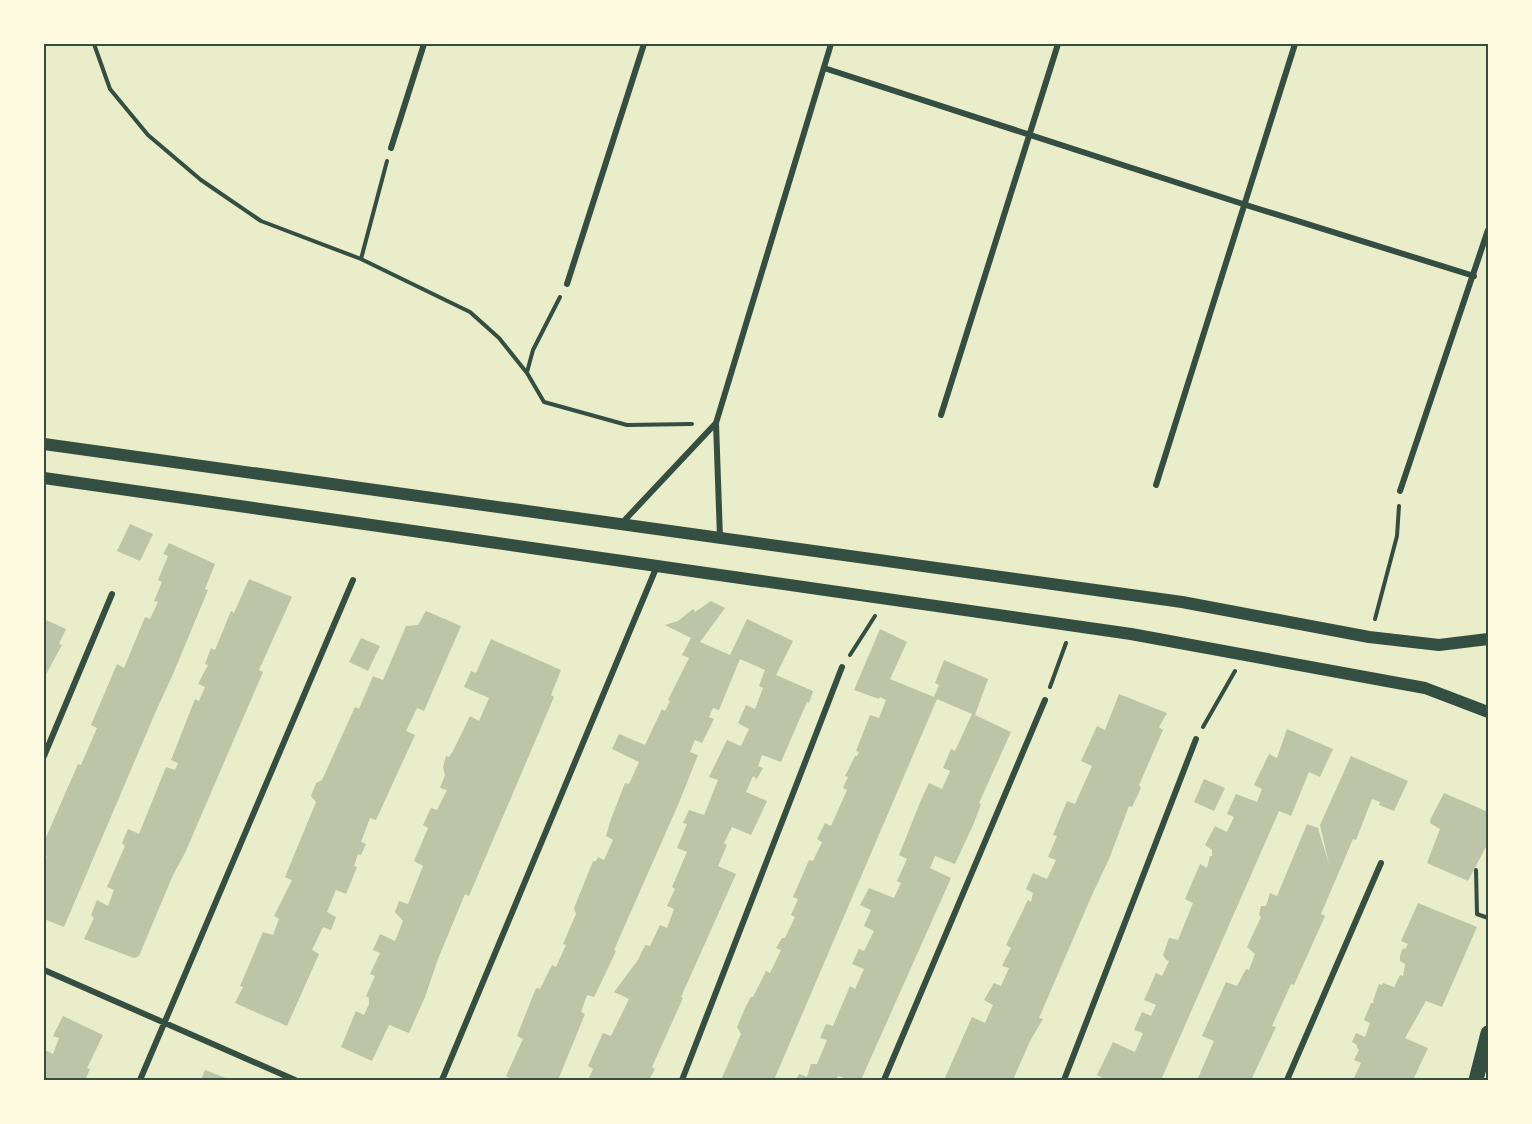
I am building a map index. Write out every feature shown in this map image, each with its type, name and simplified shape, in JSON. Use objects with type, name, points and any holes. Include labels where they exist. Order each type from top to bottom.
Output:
[{"type":"main road","points":[[44,444],[1182,602],[1370,637],[1439,645],[1488,639]]},
{"type":"main road","points":[[44,478],[1131,634],[1425,688],[1488,712]]},
{"type":"main road","points":[[1476,1080],[1488,1033]]},
{"type":"street","points":[[391,147],[424,44]]},
{"type":"street","points":[[567,284],[644,44]]},
{"type":"street","points":[[720,538],[716,423],[831,44]]},
{"type":"street","points":[[941,416],[1058,44]]},
{"type":"street","points":[[1156,485],[1295,44]]},
{"type":"street","points":[[824,68],[1245,205],[1474,276]]},
{"type":"street","points":[[1400,491],[1488,230]]},
{"type":"street","points":[[621,524],[716,423]]},
{"type":"street","points":[[442,1080],[658,565]]},
{"type":"street","points":[[140,1080],[353,580]]},
{"type":"street","points":[[44,756],[112,594]]},
{"type":"street","points":[[682,1080],[842,667]]},
{"type":"street","points":[[884,1080],[1045,700]]},
{"type":"street","points":[[1064,1080],[1196,739]]},
{"type":"street","points":[[1287,1080],[1381,863]]},
{"type":"street","points":[[44,970],[295,1080]]},
{"type":"path","points":[[94,44],[110,89],[148,135],[201,180],[261,221],[361,259],[470,312],[499,338],[527,373],[544,402],[627,425],[716,423]]},
{"type":"path","points":[[361,259],[391,147]]},
{"type":"path","points":[[527,373],[533,350],[567,284]]},
{"type":"path","points":[[1370,637],[1397,536],[1400,491]]},
{"type":"path","points":[[842,667],[885,600]]},
{"type":"path","points":[[1045,700],[1073,626]]},
{"type":"path","points":[[1196,739],[1244,655]]},
{"type":"path","points":[[1476,870],[1477,914],[1488,918]]},
{"type":"building","points":[[130,524],[153,534],[140,561],[117,551]]},
{"type":"building","points":[[169,543],[215,564],[205,589],[208,590],[64,927],[44,919],[44,865],[47,857],[44,855],[44,842],[78,764],[81,765],[97,728],[91,725],[117,664],[124,668],[145,617],[150,619],[158,602],[154,601],[162,582],[158,580],[168,556],[163,554]]},
{"type":"building","points":[[249,579],[292,597],[259,670],[263,672],[185,853],[173,875],[139,956],[134,958],[84,939],[94,918],[91,915],[97,900],[108,906],[114,890],[107,887],[125,846],[122,843],[128,829],[139,834],[166,767],[175,770],[178,763],[171,760],[195,699],[199,701],[205,687],[198,684],[208,665],[205,664],[211,648],[215,650],[231,611],[234,613]]},
{"type":"building","points":[[711,601],[725,608],[700,642],[730,655],[747,619],[793,641],[776,675],[813,691],[781,762],[762,755],[758,766],[763,768],[757,779],[753,776],[746,792],[767,801],[751,835],[732,827],[724,843],[727,845],[718,866],[736,874],[681,997],[683,998],[652,1067],[655,1069],[649,1080],[588,1080],[593,1069],[588,1066],[603,1033],[611,1036],[629,999],[614,992],[638,960],[645,945],[650,946],[660,925],[667,928],[674,909],[667,906],[675,889],[672,887],[687,852],[677,848],[687,824],[683,823],[689,810],[704,815],[718,780],[709,777],[727,740],[741,746],[749,729],[738,723],[746,705],[755,709],[763,688],[759,686],[765,670],[740,659],[719,710],[713,708],[709,717],[714,719],[702,743],[695,740],[690,752],[698,755],[678,805],[599,987],[594,997],[587,995],[581,1012],[585,1014],[558,1080],[509,1080],[510,1078],[506,1076],[523,1039],[517,1036],[536,988],[540,989],[552,965],[556,967],[576,914],[574,908],[593,861],[596,861],[598,857],[604,860],[613,840],[606,836],[611,819],[625,783],[629,784],[639,762],[612,749],[619,734],[645,745],[662,709],[665,711],[670,701],[668,700],[689,658],[682,655],[691,638],[665,625],[678,621],[693,609],[695,612]]},
{"type":"building","points":[[426,611],[461,626],[424,711],[417,708],[406,731],[415,735],[376,820],[370,818],[361,842],[366,844],[361,855],[358,854],[354,866],[357,867],[346,894],[336,890],[327,912],[336,917],[331,930],[323,927],[312,950],[319,954],[287,1026],[235,1003],[243,987],[240,986],[263,932],[273,935],[279,919],[274,916],[292,880],[285,877],[316,802],[311,796],[316,783],[322,780],[355,707],[359,709],[373,676],[383,680],[406,626],[418,625]]},
{"type":"building","points":[[44,619],[66,629],[59,644],[62,645],[44,678]]},
{"type":"building","points":[[880,629],[907,642],[890,679],[934,697],[939,685],[935,683],[944,660],[988,679],[975,715],[1011,732],[955,864],[935,856],[930,868],[951,878],[861,1080],[838,1076],[836,1080],[796,1080],[799,1074],[807,1077],[811,1064],[817,1064],[827,1040],[820,1038],[826,1024],[833,1026],[850,986],[855,989],[864,969],[852,964],[859,949],[864,951],[874,931],[864,926],[871,910],[860,905],[869,888],[894,898],[901,883],[897,881],[907,859],[899,855],[921,800],[929,783],[942,789],[950,771],[943,768],[951,749],[955,751],[972,714],[937,699],[774,1080],[721,1080],[741,1034],[737,1027],[746,1006],[766,971],[770,973],[781,950],[776,948],[782,938],[785,938],[795,917],[791,915],[798,899],[793,897],[809,860],[813,861],[822,842],[817,839],[825,823],[831,826],[847,790],[843,788],[848,777],[845,776],[859,752],[856,751],[870,715],[879,718],[886,700],[854,690]]},
{"type":"building","points":[[361,638],[380,646],[368,671],[349,662]]},
{"type":"building","points":[[491,639],[561,670],[551,695],[554,697],[469,896],[465,894],[409,1033],[389,1025],[372,1061],[341,1047],[356,1011],[364,1015],[369,1004],[369,998],[366,996],[375,976],[370,974],[380,953],[373,950],[380,934],[395,941],[403,921],[395,912],[399,901],[408,904],[423,866],[414,861],[428,828],[423,825],[431,808],[437,810],[447,790],[440,788],[445,775],[443,767],[446,756],[449,757],[453,751],[470,716],[479,721],[489,698],[464,687],[471,671],[476,673]]},
{"type":"building","points":[[1119,694],[1167,713],[1159,727],[1163,730],[1139,785],[1141,788],[1132,807],[1129,806],[1109,859],[1039,1018],[1043,1019],[1030,1041],[1013,1080],[944,1080],[972,1017],[985,1023],[993,1005],[984,1000],[994,983],[1001,986],[1009,968],[1002,966],[1011,948],[1006,945],[1028,900],[1031,902],[1033,893],[1026,889],[1033,873],[1047,879],[1056,860],[1048,857],[1057,836],[1053,835],[1067,801],[1075,804],[1092,766],[1081,761],[1097,726],[1105,730]]},
{"type":"building","points":[[1287,729],[1333,749],[1320,777],[1309,772],[1291,816],[1279,811],[1161,1080],[1107,1080],[1097,1075],[1113,1042],[1135,1052],[1143,1033],[1134,1030],[1142,1012],[1151,1016],[1156,1005],[1144,1000],[1156,973],[1162,976],[1169,961],[1163,955],[1169,938],[1178,940],[1193,903],[1185,899],[1200,864],[1207,868],[1210,856],[1212,856],[1212,850],[1205,845],[1215,826],[1227,832],[1234,817],[1227,814],[1236,794],[1257,802],[1262,789],[1254,785],[1269,754],[1277,758]]},
{"type":"building","points":[[1351,756],[1408,781],[1394,811],[1379,805],[1380,802],[1372,799],[1356,840],[1353,839],[1321,914],[1325,916],[1294,985],[1291,984],[1272,1026],[1276,1027],[1251,1080],[1198,1078],[1214,1041],[1202,1036],[1226,982],[1237,986],[1246,969],[1249,970],[1255,954],[1247,947],[1261,917],[1259,915],[1261,906],[1266,906],[1270,893],[1277,896],[1307,824],[1318,828],[1329,864],[1320,825]]},
{"type":"building","points":[[1204,779],[1225,788],[1214,811],[1194,802]]},
{"type":"building","points":[[1444,793],[1488,812],[1486,841],[1488,843],[1468,881],[1427,863],[1440,829],[1430,823],[1430,820]]},
{"type":"building","points":[[1418,903],[1477,927],[1442,1007],[1426,1001],[1405,1038],[1428,1048],[1413,1080],[1353,1080],[1361,1063],[1354,1060],[1359,1050],[1352,1042],[1356,1033],[1365,1037],[1370,1023],[1364,1020],[1371,1003],[1374,1003],[1379,984],[1394,987],[1400,975],[1403,976],[1405,964],[1400,961],[1400,956],[1403,948],[1405,949],[1408,944],[1401,941]]},
{"type":"building","points":[[63,1016],[103,1035],[87,1068],[90,1069],[85,1080],[44,1080],[44,1053],[45,1050],[53,1054],[59,1038],[53,1036]]},
{"type":"building","points":[[205,1070],[231,1080],[201,1080]]}]
